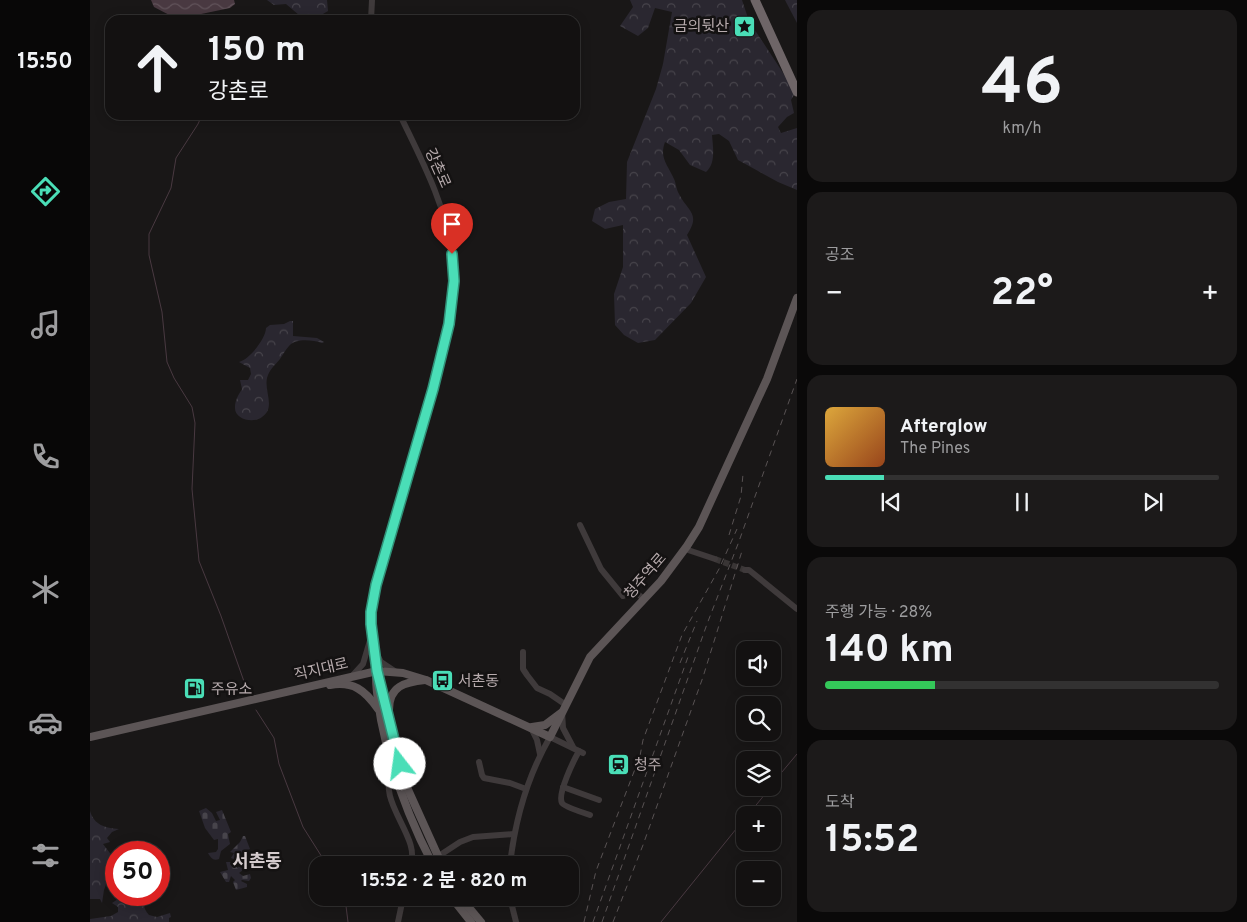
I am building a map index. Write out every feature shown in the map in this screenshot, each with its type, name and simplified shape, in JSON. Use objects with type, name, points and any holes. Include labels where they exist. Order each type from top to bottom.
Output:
[{"type":"highway","points":[[755,0],[797,92]]},
{"type":"highway","points":[[762,0],[797,78]]},
{"type":"main road","name":"청주역로","points":[[550,737],[579,677],[596,649],[661,581],[699,527],[763,388],[797,298]]},
{"type":"main road","points":[[377,671],[376,690],[385,742],[412,823],[428,856]]},
{"type":"main road","points":[[377,671],[405,783],[429,856]]},
{"type":"main road","name":"직지대로","points":[[90,737],[377,671],[396,672],[426,680],[550,737]]},
{"type":"main road","points":[[389,725],[389,704],[393,693],[405,683],[426,680]]},
{"type":"main road","points":[[308,686],[319,687],[339,684],[358,688],[370,697],[380,713]]},
{"type":"main road","points":[[529,728],[545,725],[564,708]]},
{"type":"main road","points":[[458,906],[471,922]]},
{"type":"main road","points":[[468,906],[482,922]]},
{"type":"street","points":[[371,15],[372,0]]},
{"type":"street","name":"강촌로","points":[[377,671],[371,612],[376,585],[433,389],[449,324],[454,281],[452,254],[444,217],[427,172],[402,120]]},
{"type":"street","points":[[580,525],[600,570],[624,596],[634,591],[644,599]]},
{"type":"street","points":[[685,549],[715,559]]},
{"type":"street","points":[[745,570],[749,570],[797,609]]},
{"type":"street","points":[[352,676],[363,664],[372,630]]},
{"type":"street","points":[[374,650],[381,662],[396,672]]},
{"type":"street","points":[[523,652],[524,670],[527,675],[538,688],[550,694],[564,708],[563,728],[579,751]]},
{"type":"street","points":[[529,728],[538,740],[540,754]]},
{"type":"street","points":[[550,737],[579,751]]},
{"type":"street","name":"청주역로","points":[[511,856],[514,834],[526,789],[540,754],[550,737]]},
{"type":"street","points":[[579,751],[563,787],[562,803],[590,815]]},
{"type":"street","points":[[479,762],[484,778],[510,783],[526,789]]},
{"type":"street","points":[[394,772],[389,782],[391,798],[397,817],[412,847],[413,856]]},
{"type":"street","points":[[563,787],[600,800]]},
{"type":"street","points":[[440,856],[460,842],[473,837],[514,834]]},
{"type":"street","points":[[398,922],[401,906]]},
{"type":"street","points":[[512,906],[516,922]]},
{"type":"green space","points":[[267,0],[327,0],[328,11],[320,15],[300,15],[286,4],[274,5]]},
{"type":"green space","points":[[630,0],[742,0],[749,21],[789,82],[794,95],[791,100],[794,113],[787,117],[778,127],[781,133],[797,128],[797,190],[738,160],[729,141],[719,134],[712,135],[713,160],[706,172],[690,165],[679,150],[665,142],[663,153],[665,161],[678,192],[693,217],[691,228],[687,235],[706,277],[691,303],[655,340],[638,343],[624,335],[615,325],[614,294],[623,267],[623,225],[605,229],[592,221],[595,209],[609,202],[626,199],[627,162],[656,89],[663,64],[672,12],[655,8],[648,28],[638,36],[620,26],[633,7]]},
{"type":"green space","points":[[785,0],[797,0],[797,23],[786,2]]},
{"type":"green space","points":[[293,321],[293,336],[317,338],[324,342],[300,341],[292,343],[268,375],[266,383],[269,404],[266,413],[258,419],[245,419],[238,415],[235,407],[236,400],[242,389],[240,380],[248,380],[251,374],[250,368],[239,362],[248,357],[257,348],[266,328],[270,325],[284,324]]},
{"type":"green space","points":[[206,808],[212,813],[216,821],[220,820],[216,812],[222,810],[231,832],[228,834],[230,844],[221,851],[217,860],[212,859],[208,853],[216,852],[218,849],[218,839],[214,840],[205,828],[199,811]]},
{"type":"green space","points":[[90,811],[97,823],[109,828],[119,829],[112,832],[107,838],[109,841],[105,841],[103,844],[105,847],[105,887],[102,903],[100,899],[90,899]]},
{"type":"green space","points":[[245,836],[250,849],[243,851],[241,856],[244,859],[247,858],[250,867],[239,873],[243,876],[250,874],[251,878],[249,881],[241,881],[247,884],[247,887],[236,890],[233,882],[235,880],[231,876],[229,882],[226,882],[220,872],[228,870],[226,862],[235,862],[237,868],[241,865],[239,861],[231,858],[234,853],[230,852]]},
{"type":"green space","points":[[116,906],[144,906],[149,915],[157,917],[170,913],[171,917],[169,922],[90,922],[90,919],[111,916],[118,912]]},
{"type":"water","points":[[151,0],[234,0],[235,4],[230,8],[196,15],[169,15],[154,7]]},
{"type":"waterway","points":[[200,120],[176,158],[171,188],[149,234],[149,255],[162,312],[167,362],[174,378],[192,407],[195,423],[192,489],[199,561],[247,690]]},
{"type":"waterway","points":[[256,710],[274,738],[279,764],[303,827],[321,856]]},
{"type":"waterway","points":[[781,773],[797,754]]},
{"type":"waterway","points":[[755,806],[763,796]]},
{"type":"waterway","points":[[661,922],[736,829]]},
{"type":"waterway","points":[[346,906],[348,922]]},
{"type":"tunnel","points":[[715,559],[745,570]]},
{"type":"railway","points":[[602,922],[707,624],[738,544],[797,379]]},
{"type":"railway","points":[[729,535],[741,496],[743,474]]},
{"type":"railway","points":[[584,922],[596,871],[640,756],[643,740],[682,635],[719,569],[737,529]]},
{"type":"railway","points":[[613,922],[643,845],[703,677],[742,551]]},
{"type":"railway","points":[[680,663],[697,621]]},
{"type":"railway","points":[[593,922],[688,657]]},
{"type":"place","name":"금의뒷산","points":[[745,26]]},
{"type":"place","name":"서촌동","points":[[442,681]]},
{"type":"place","name":"주유소","points":[[195,689]]},
{"type":"place","name":"청주","points":[[618,765]]},
{"type":"district","name":"서촌동","points":[[257,861]]},
{"type":"route","points":[[400,764],[394,746],[383,690],[377,671],[371,612],[376,585],[433,389],[449,324],[453,304],[454,281],[452,254]]}]
